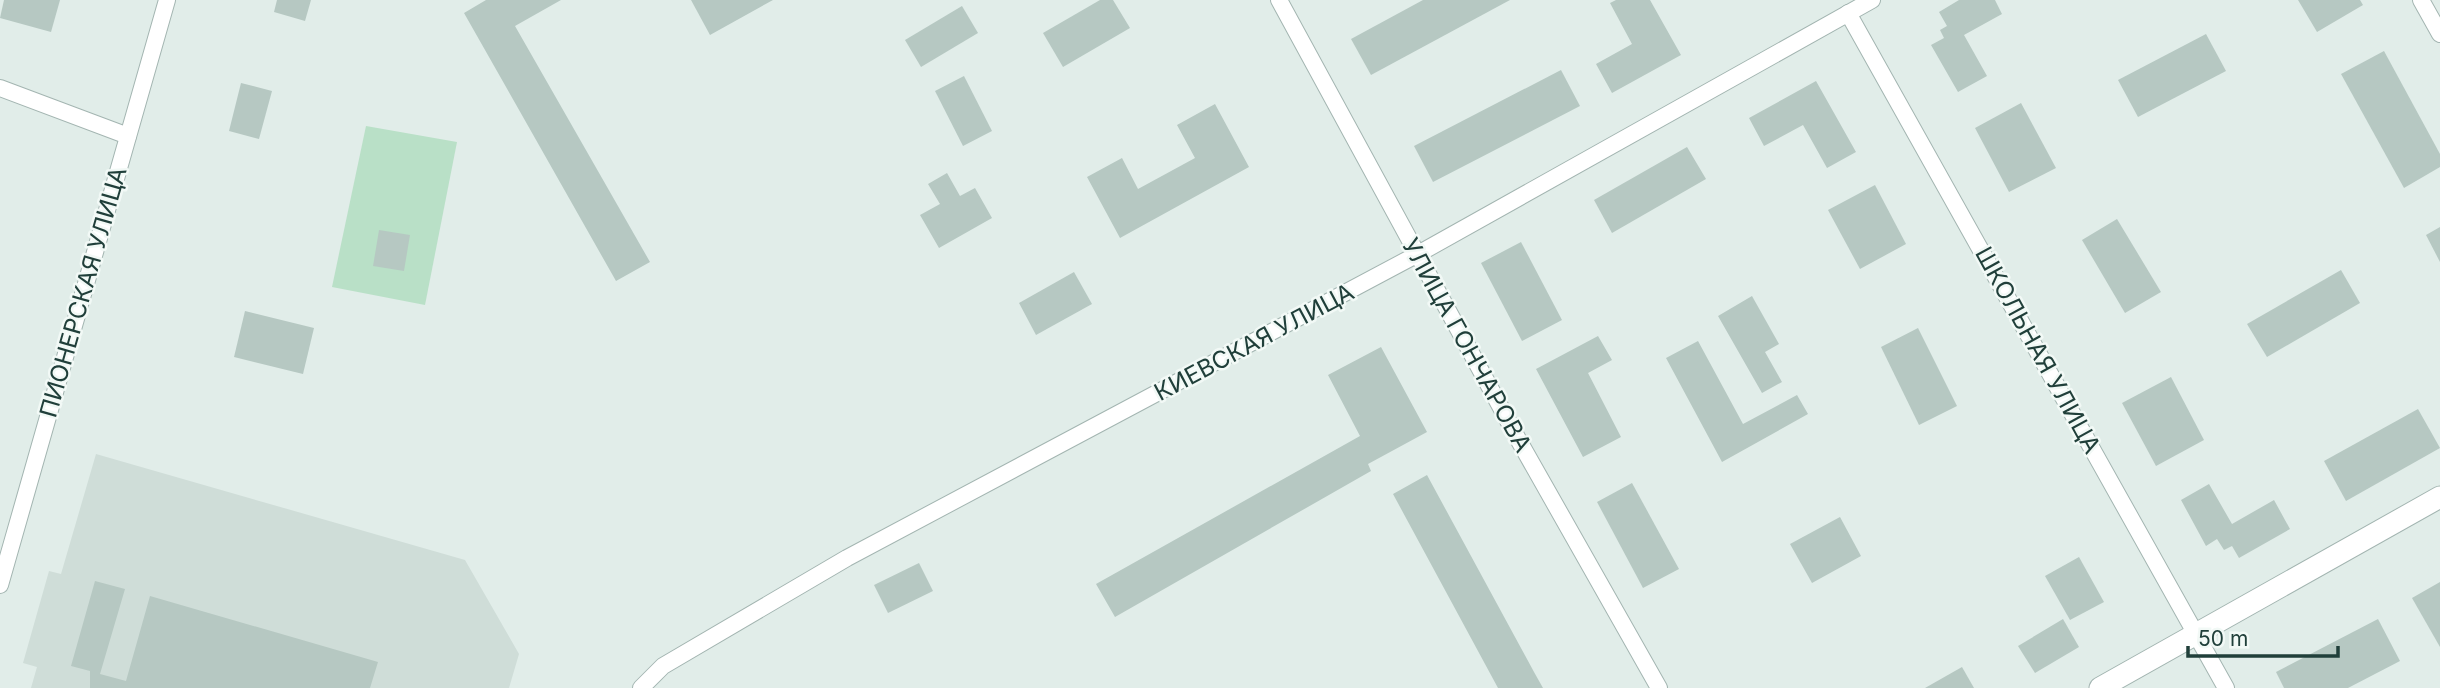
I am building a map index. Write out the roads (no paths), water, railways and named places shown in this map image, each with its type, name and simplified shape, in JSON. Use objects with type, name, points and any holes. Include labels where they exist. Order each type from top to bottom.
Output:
[{"type":"street","name":"ПИОНЕРСКАЯ УЛИЦА","points":[[0,585],[167,0]]},
{"type":"street","name":"УЛИЦА ГОНЧАРОВА","points":[[1279,0],[1659,688]]},
{"type":"street","name":"КИЕВСКАЯ УЛИЦА","points":[[641,688],[663,666],[848,558],[1418,254],[1872,0]]},
{"type":"street","points":[[2421,0],[2440,34]]},
{"type":"street","name":"ШКОЛЬНАЯ УЛИЦА","points":[[1848,13],[2226,688]]},
{"type":"street","points":[[0,88],[128,136]]},
{"type":"street","points":[[2100,688],[2440,497]]}]
